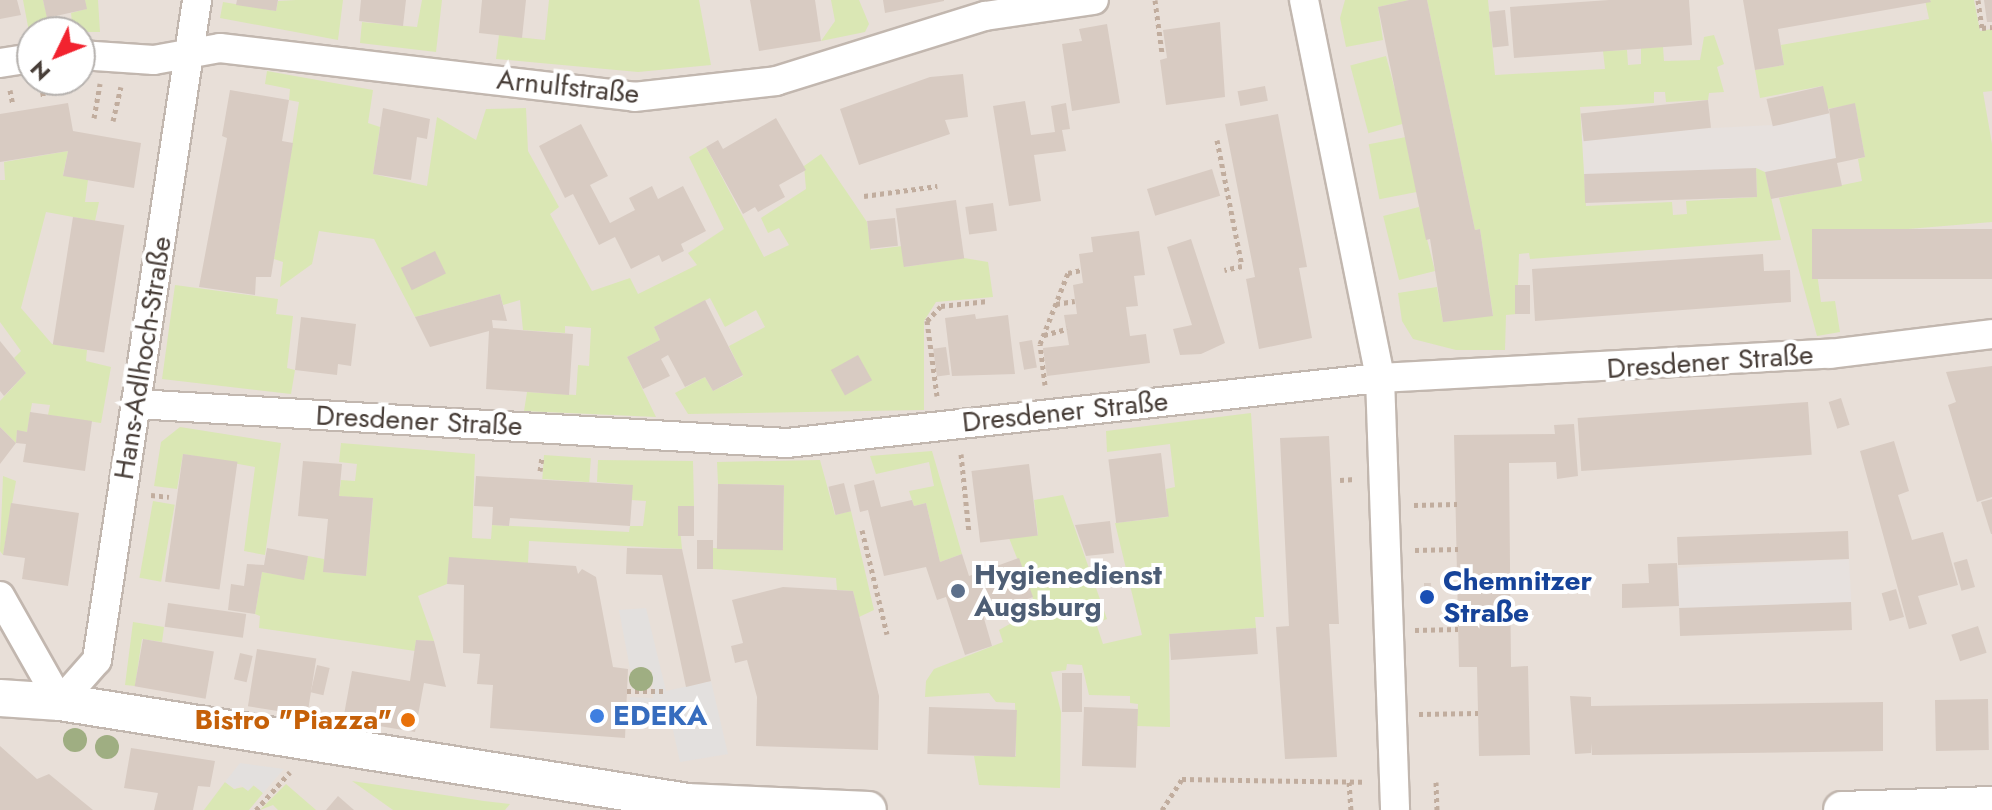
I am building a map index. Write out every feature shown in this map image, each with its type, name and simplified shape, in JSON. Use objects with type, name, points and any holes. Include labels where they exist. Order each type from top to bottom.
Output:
[{"type":"street","name":"Hans-Adlhoch-Straße","points":[[60,702],[97,660],[197,0]]},
{"type":"street","name":"Arnulfstraße","points":[[96,56],[154,60],[220,48],[634,97],[776,81],[985,16],[1094,0]]},
{"type":"street","points":[[1304,0],[1380,378],[1389,551],[1394,796]]},
{"type":"street","name":"Dresdener Straße","points":[[136,404],[787,443],[1380,378],[1830,354],[1992,334]]},
{"type":"street","points":[[0,596],[60,702]]},
{"type":"street","points":[[0,698],[60,702],[664,804],[868,810]]},
{"type":"street","points":[[1842,810],[1992,805]]},
{"type":"path","points":[[1155,0],[1162,53]]},
{"type":"path","points":[[1978,0],[1982,28],[1992,27]]},
{"type":"path","points":[[1217,140],[1242,266],[1224,270]]},
{"type":"path","points":[[864,196],[937,186]]},
{"type":"path","points":[[1049,413],[1043,335],[1068,273],[1081,270]]},
{"type":"path","points":[[969,533],[927,321],[941,306],[988,301]]},
{"type":"path","points":[[1056,304],[1075,301]]},
{"type":"path","points":[[1043,335],[1067,329]]},
{"type":"path","points":[[1387,506],[1457,504]]},
{"type":"path","points":[[862,530],[887,634]]},
{"type":"path","points":[[1389,551],[1458,549]]},
{"type":"path","points":[[1389,631],[1458,629]]},
{"type":"path","points":[[627,691],[666,691]]},
{"type":"path","points":[[1392,714],[1478,713]]},
{"type":"path","points":[[256,810],[314,745]]},
{"type":"path","points":[[1162,810],[1182,779],[1349,782],[1394,796]]},
{"type":"path","points":[[1349,782],[1351,810]]},
{"type":"path","points":[[1436,782],[1437,810]]},
{"type":"shaded area","points":[[0,0],[1992,0],[1992,810],[0,810]]},
{"type":"shaded area","points":[[1829,113],[1836,158],[1765,172],[1584,178],[1582,135],[1772,125]]},
{"type":"shaded area","points":[[1849,559],[1851,602],[1679,611],[1677,568]]},
{"type":"shaded area","points":[[646,608],[666,691],[711,681],[728,754],[680,762],[671,721],[629,717],[630,697],[653,698],[652,670],[630,669],[619,610]]},
{"type":"shaded area","points":[[240,763],[284,769],[263,793],[254,785],[248,791],[240,785],[235,789],[225,782]]},
{"type":"green space","points":[[23,0],[43,0],[47,16],[26,16]]},
{"type":"green space","points":[[85,0],[98,0],[100,32],[96,32],[96,16],[71,16],[71,13],[86,9]]},
{"type":"green space","points":[[343,0],[338,40],[220,18],[223,2],[276,11],[278,1]]},
{"type":"green space","points":[[422,0],[442,0],[436,52],[360,43],[362,22],[417,27]]},
{"type":"green space","points":[[549,0],[699,0],[711,65],[638,72],[496,59],[499,35],[545,40]]},
{"type":"green space","points":[[831,0],[859,0],[869,24],[865,32],[821,41],[835,21]]},
{"type":"green space","points":[[1345,0],[1409,0],[1378,7],[1383,40],[1346,47],[1340,18]]},
{"type":"green space","points":[[1427,0],[1488,0],[1495,75],[1605,69],[1603,51],[1627,50],[1628,65],[1641,64],[1641,48],[1663,47],[1664,61],[1700,60],[1704,37],[1714,35],[1724,64],[1717,67],[1724,92],[1709,93],[1708,100],[1666,102],[1665,92],[1654,92],[1654,103],[1580,107],[1586,206],[1672,202],[1673,215],[1687,214],[1686,201],[1757,197],[1756,168],[1765,172],[1781,240],[1530,259],[1529,253],[1519,254],[1517,314],[1506,315],[1505,350],[1456,350],[1413,339],[1402,321],[1398,293],[1437,287],[1443,322],[1493,315],[1480,229],[1475,230]]},
{"type":"green space","points":[[1925,0],[1974,0],[1980,31],[1992,29],[1992,91],[1983,92],[1992,144],[1992,222],[1812,237],[1821,302],[1835,301],[1840,332],[1817,336],[1779,198],[1862,181],[1858,159],[1865,157],[1855,104],[1827,109],[1822,86],[1760,98],[1755,70],[1784,65],[1781,45],[1929,19]]},
{"type":"green space","points":[[1386,56],[1404,124],[1368,133],[1350,66]]},
{"type":"green space","points":[[267,71],[373,90],[368,123],[380,127],[373,174],[427,186],[437,117],[476,140],[486,109],[526,108],[528,151],[559,207],[550,214],[592,291],[630,278],[638,294],[697,265],[688,253],[724,229],[689,157],[706,147],[764,257],[789,245],[779,228],[768,233],[761,218],[806,189],[804,166],[821,154],[867,222],[871,250],[902,246],[905,267],[964,258],[988,262],[993,297],[936,302],[924,321],[924,410],[688,414],[675,393],[705,377],[713,391],[743,376],[729,346],[765,327],[756,310],[725,327],[710,298],[654,327],[660,340],[627,357],[656,417],[524,411],[527,392],[576,395],[578,365],[589,366],[591,328],[565,326],[565,333],[523,330],[520,300],[503,305],[500,294],[415,317],[374,239],[319,231],[312,264],[280,287],[283,262],[274,259],[299,102],[289,100],[290,89],[265,84]]},
{"type":"green space","points":[[1406,137],[1417,192],[1379,199],[1369,144]]},
{"type":"green space","points":[[68,151],[63,175],[88,180],[85,202],[99,202],[95,221],[46,212],[21,308],[52,344],[87,350],[86,361],[111,367],[101,423],[48,415],[50,405],[32,403],[27,432],[17,431],[16,443],[0,427],[0,401],[26,373],[14,358],[21,351],[0,322],[0,180],[5,180],[4,162]]},
{"type":"green space","points":[[1419,207],[1435,271],[1399,280],[1383,216]]},
{"type":"green space","points":[[175,285],[278,299],[276,314],[293,316],[287,368],[295,370],[291,394],[162,379]]},
{"type":"green space","points":[[1251,413],[1264,617],[1255,617],[1256,628],[1169,634],[1170,727],[1137,726],[1138,704],[1130,703],[1130,696],[1089,695],[1082,665],[1067,664],[1066,670],[1051,672],[1061,712],[1060,788],[979,785],[974,756],[1016,756],[1015,703],[996,702],[989,693],[925,697],[926,681],[934,669],[1003,642],[999,630],[1037,609],[1009,538],[1038,535],[1034,500],[1063,495],[1107,619],[1096,623],[1103,644],[1142,635],[1115,523],[1168,517],[1166,489],[1175,487],[1170,444],[1107,452],[1106,431]]},
{"type":"green space","points":[[180,427],[281,443],[265,555],[244,551],[255,467],[183,454],[177,489],[154,486],[161,442]]},
{"type":"green space","points":[[341,443],[475,454],[472,538],[491,539],[492,525],[629,532],[630,526],[643,526],[646,501],[631,500],[632,485],[597,482],[598,460],[693,461],[694,506],[678,507],[682,549],[529,541],[528,563],[450,558],[447,584],[418,596],[434,641],[416,640],[415,651],[259,628],[260,616],[255,614],[262,572],[304,579],[308,556],[324,559],[324,572],[366,576],[373,499],[339,496],[341,480],[355,481],[357,464],[339,462]]},
{"type":"green space","points":[[932,451],[962,554],[940,562],[926,503],[914,506],[909,491],[934,486],[929,462],[876,474],[870,456]]},
{"type":"green space","points":[[544,455],[591,458],[589,482],[542,479]]},
{"type":"green space","points":[[820,460],[835,515],[851,511],[874,610],[859,617],[853,591],[837,590],[836,578],[713,569],[713,548],[783,549],[784,485],[718,484],[717,462]]},
{"type":"green space","points":[[3,476],[16,481],[3,555],[0,551]]},
{"type":"green space","points":[[153,501],[175,505],[161,582],[139,578]]},
{"type":"green space","points":[[133,622],[164,627],[162,642],[142,639],[135,686],[125,685]]},
{"type":"green space","points":[[352,781],[510,804],[505,810],[393,810]]},
{"type":"green space","points":[[225,782],[234,789],[253,785],[263,793],[249,810],[204,810]]},
{"type":"green space","points":[[286,784],[316,810],[278,810],[273,805],[260,810]]},
{"type":"building","points":[[0,0],[17,0],[21,15],[0,19]]},
{"type":"building","points":[[43,0],[85,0],[87,9],[47,16]]},
{"type":"building","points":[[237,0],[278,0],[276,11],[236,5]]},
{"type":"building","points":[[361,0],[406,0],[403,26],[359,21]]},
{"type":"building","points":[[482,0],[526,0],[522,38],[479,33]]},
{"type":"building","points":[[750,0],[815,0],[821,41],[759,51]]},
{"type":"building","points":[[883,0],[944,0],[944,1],[885,13]]},
{"type":"building","points":[[1409,0],[1427,0],[1475,230],[1480,229],[1493,316],[1443,322],[1430,239],[1426,240],[1378,7]]},
{"type":"building","points":[[1609,0],[1689,0],[1692,45],[1514,58],[1510,7]]},
{"type":"building","points":[[1743,0],[1931,2],[1778,29],[1784,65],[1755,70]]},
{"type":"building","points":[[1984,0],[1992,0],[1992,22],[1987,22]]},
{"type":"building","points":[[1505,10],[1509,46],[1493,47],[1489,12]]},
{"type":"building","points":[[1220,22],[1225,97],[1166,105],[1160,60],[1167,58],[1163,30]]},
{"type":"building","points":[[1107,24],[1120,103],[1072,111],[1062,44],[1082,41],[1079,29]]},
{"type":"building","points":[[963,74],[968,117],[945,120],[950,134],[859,165],[840,109],[930,77]]},
{"type":"building","points":[[1265,86],[1268,101],[1240,106],[1238,91]]},
{"type":"building","points":[[1823,86],[1829,113],[1773,126],[1766,99]]},
{"type":"building","points":[[230,90],[289,100],[282,141],[293,143],[271,277],[256,277],[255,295],[199,287],[227,138],[222,136]]},
{"type":"building","points":[[1708,100],[1711,128],[1584,141],[1581,113]]},
{"type":"building","points":[[1025,101],[1031,135],[1055,132],[1051,106],[1066,103],[1070,129],[1062,130],[1066,151],[1034,155],[1041,201],[1009,206],[993,106]]},
{"type":"building","points":[[68,103],[73,131],[141,143],[134,188],[63,176],[68,151],[0,162],[0,114]]},
{"type":"building","points":[[1855,103],[1865,157],[1837,163],[1842,186],[1771,199],[1765,172],[1836,158],[1829,109]]},
{"type":"building","points":[[383,108],[430,119],[427,139],[417,137],[411,180],[373,174]]},
{"type":"building","points":[[1278,114],[1307,267],[1299,268],[1312,338],[1259,349],[1246,279],[1255,277],[1225,124]]},
{"type":"building","points":[[776,118],[806,170],[779,185],[785,197],[758,212],[755,207],[743,214],[706,147],[718,140],[723,149]]},
{"type":"building","points":[[581,124],[608,176],[590,185],[610,223],[635,210],[629,198],[652,186],[658,199],[683,186],[706,231],[681,244],[684,251],[662,262],[659,255],[631,269],[615,237],[599,245],[573,194],[565,198],[539,146]]},
{"type":"building","points":[[1756,168],[1757,197],[1585,203],[1584,174]]},
{"type":"building","points":[[1212,169],[1220,196],[1155,216],[1147,189]]},
{"type":"building","points":[[956,200],[964,258],[904,267],[896,208]]},
{"type":"building","points":[[993,203],[997,231],[969,235],[965,207]]},
{"type":"building","points":[[73,217],[124,225],[104,353],[53,344]]},
{"type":"building","points":[[895,218],[898,246],[870,249],[867,221]]},
{"type":"building","points":[[1812,229],[1992,229],[1992,279],[1812,279]]},
{"type":"building","points":[[1139,231],[1145,275],[1134,276],[1138,306],[1126,307],[1130,336],[1146,334],[1150,363],[1047,376],[1043,348],[1069,345],[1064,315],[1077,314],[1073,285],[1083,283],[1079,254],[1093,252],[1091,237]]},
{"type":"building","points":[[1191,239],[1225,343],[1201,354],[1180,355],[1173,329],[1192,325],[1167,247]]},
{"type":"building","points":[[435,251],[446,273],[412,290],[401,268]]},
{"type":"building","points":[[1763,254],[1764,271],[1790,270],[1791,302],[1535,321],[1532,269]]},
{"type":"building","points":[[1515,285],[1530,285],[1530,314],[1515,314]]},
{"type":"building","points":[[500,294],[507,321],[492,320],[493,328],[573,334],[569,395],[486,389],[489,331],[430,347],[415,317]]},
{"type":"building","points":[[705,300],[743,375],[713,391],[705,377],[685,387],[668,355],[661,359],[670,376],[643,389],[627,357],[660,340],[654,327]]},
{"type":"building","points":[[975,314],[976,319],[1008,315],[1015,374],[952,376],[945,318]]},
{"type":"building","points":[[301,317],[356,324],[351,366],[338,364],[337,375],[295,370]]},
{"type":"building","points":[[1032,340],[1037,368],[1024,370],[1019,342]]},
{"type":"building","points":[[0,341],[26,373],[4,396],[0,391]]},
{"type":"building","points":[[946,347],[950,375],[937,377],[933,349]]},
{"type":"building","points":[[858,355],[872,380],[845,395],[831,370]]},
{"type":"building","points":[[1992,366],[1992,497],[1977,502],[1948,405],[1956,402],[1946,372]]},
{"type":"building","points":[[1841,398],[1850,425],[1837,429],[1829,402]]},
{"type":"building","points":[[1808,402],[1812,455],[1581,471],[1578,418]]},
{"type":"building","points":[[30,412],[92,421],[85,471],[23,462],[26,444],[16,443],[17,430],[27,432]]},
{"type":"building","points":[[1574,424],[1578,476],[1557,479],[1556,462],[1509,463],[1511,667],[1528,666],[1530,755],[1479,756],[1477,667],[1459,667],[1454,435],[1555,434],[1554,425]]},
{"type":"building","points":[[0,427],[16,443],[0,464]]},
{"type":"building","points":[[1329,436],[1339,624],[1329,624],[1337,757],[1285,759],[1276,627],[1289,626],[1280,438]]},
{"type":"building","points":[[1894,441],[1909,491],[1898,495],[1912,540],[1943,532],[1958,585],[1918,596],[1927,624],[1909,629],[1860,451]]},
{"type":"building","points":[[1161,453],[1169,517],[1116,523],[1108,459]]},
{"type":"building","points":[[183,454],[237,462],[220,589],[165,582]]},
{"type":"building","points":[[303,461],[342,464],[339,496],[373,498],[366,576],[323,572],[328,519],[298,516]]},
{"type":"building","points":[[1029,464],[1038,535],[980,543],[971,471]]},
{"type":"building","points":[[476,476],[633,485],[630,526],[510,518],[509,526],[492,525],[493,507],[474,506]]},
{"type":"building","points":[[874,480],[881,507],[912,500],[914,506],[926,503],[940,562],[962,554],[969,576],[1019,558],[1033,597],[983,615],[992,646],[965,655],[946,597],[937,600],[926,567],[884,576],[868,510],[860,512],[854,485]]},
{"type":"building","points":[[844,483],[851,511],[835,515],[828,487]]},
{"type":"building","points":[[718,484],[784,485],[783,550],[717,549]]},
{"type":"building","points":[[1992,499],[1992,534],[1991,534],[1981,502]]},
{"type":"building","points":[[11,503],[79,513],[68,586],[22,579],[25,558],[3,555]]},
{"type":"building","points":[[678,506],[694,506],[694,536],[678,536]]},
{"type":"building","points":[[1110,521],[1114,553],[1086,556],[1075,525]]},
{"type":"building","points":[[1848,531],[1849,559],[1678,565],[1677,537]]},
{"type":"building","points":[[697,540],[713,540],[713,569],[697,569]]},
{"type":"building","points":[[267,548],[308,556],[304,580],[262,572],[255,614],[228,610],[231,584],[244,586],[247,564],[264,565]]},
{"type":"building","points":[[627,548],[682,549],[711,681],[686,687],[662,575],[626,574]]},
{"type":"building","points":[[449,557],[576,566],[578,574],[582,569],[596,577],[613,667],[628,669],[625,738],[490,728],[493,685],[477,684],[480,654],[463,653],[464,585],[447,584]]},
{"type":"building","points":[[1967,559],[1975,587],[1962,591],[1954,563]]},
{"type":"building","points":[[1677,563],[1679,606],[1622,608],[1622,584],[1649,583],[1648,564]]},
{"type":"building","points":[[1424,583],[1431,583],[1432,607],[1424,608]]},
{"type":"building","points":[[783,587],[853,591],[879,696],[878,750],[756,746],[757,697],[747,660],[735,663],[731,646],[743,643],[732,600]]},
{"type":"building","points":[[1896,589],[1904,617],[1890,621],[1882,593]]},
{"type":"building","points":[[1851,602],[1852,630],[1680,636],[1679,608]]},
{"type":"building","points":[[168,603],[246,614],[243,638],[165,627]]},
{"type":"building","points":[[1978,626],[1987,653],[1960,661],[1951,635]]},
{"type":"building","points":[[1256,628],[1258,654],[1171,660],[1169,634]]},
{"type":"building","points":[[143,639],[214,652],[206,699],[135,686]]},
{"type":"building","points":[[416,640],[434,641],[446,687],[424,683],[415,732],[343,720],[352,671],[410,681]]},
{"type":"building","points":[[257,649],[316,658],[307,716],[248,706]]},
{"type":"building","points":[[240,653],[253,656],[247,682],[234,679]]},
{"type":"building","points":[[317,665],[330,668],[323,695],[311,692]]},
{"type":"building","points":[[1062,673],[1082,673],[1082,712],[1062,712]]},
{"type":"building","points":[[1570,696],[1591,697],[1591,706],[1883,702],[1883,751],[1592,755],[1591,743],[1591,753],[1575,754]]},
{"type":"building","points":[[1988,699],[1989,750],[1936,751],[1935,700]]},
{"type":"building","points":[[929,707],[1017,710],[1015,757],[927,754]]},
{"type":"building","points":[[1084,707],[1138,709],[1136,768],[1082,766]]},
{"type":"building","points":[[0,746],[37,779],[49,774],[93,810],[0,810]]},
{"type":"building","points":[[131,748],[215,761],[210,787],[198,786],[193,810],[154,810],[158,793],[124,788]]},
{"type":"building","points":[[338,796],[354,810],[326,810]]},
{"type":"place","name":"Hygienedienst Augsburg","points":[[958,591]]},
{"type":"place","name":"Chemnitzer Straße","points":[[1427,597]]},
{"type":"place","name":"EDEKA","points":[[597,716]]},
{"type":"place","name":"Bistro \"Piazza\"","points":[[408,720]]}]
